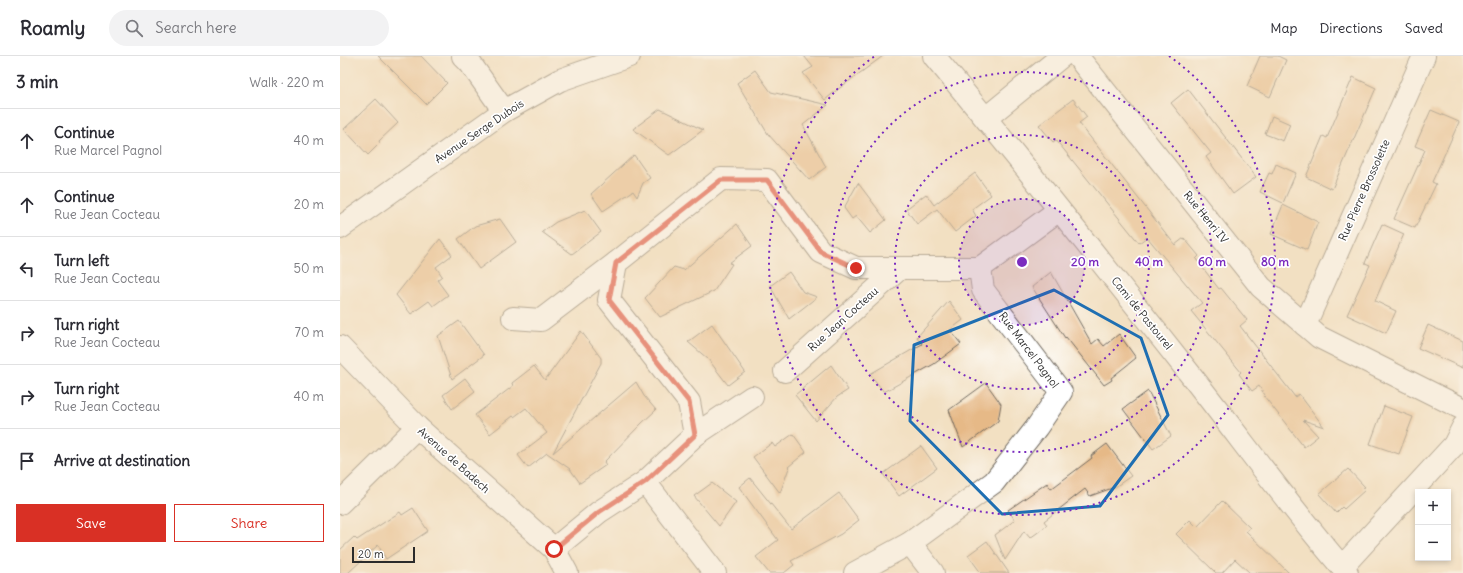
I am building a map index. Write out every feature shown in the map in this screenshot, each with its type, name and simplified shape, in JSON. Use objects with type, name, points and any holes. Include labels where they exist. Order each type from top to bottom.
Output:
[{"type":"street","points":[[463,56],[470,63],[504,111]]},
{"type":"street","name":"Avenue Serge Dubois","points":[[340,228],[504,111],[560,80],[629,56]]},
{"type":"street","name":"Cami de Pastourel","points":[[934,56],[986,118],[1188,371],[1262,469],[1344,570]]},
{"type":"street","points":[[986,118],[1062,56]]},
{"type":"street","name":"Rue Henri IV","points":[[1077,56],[1261,287],[1319,337],[1463,409]]},
{"type":"street","name":"Rue Pierre Brossolette","points":[[1305,325],[1424,56]]},
{"type":"street","name":"Rue Jean Cocteau","points":[[513,318],[541,320],[721,180],[767,180],[821,252],[856,268],[980,268]]},
{"type":"street","points":[[980,268],[1059,210]]},
{"type":"street","points":[[616,263],[609,300],[689,402],[695,435]]},
{"type":"street","name":"Rue Jean Cocteau","points":[[786,371],[900,268]]},
{"type":"street","name":"Rue Marcel Pagnol","points":[[854,573],[910,542],[994,482],[1062,392],[983,290],[980,268]]},
{"type":"street","name":"Avenue de Badech","points":[[340,347],[417,427],[554,549],[567,573]]},
{"type":"street","points":[[554,549],[599,512],[645,482],[695,435],[752,397]]},
{"type":"street","points":[[1344,570],[1454,445],[1463,426]]},
{"type":"street","points":[[340,503],[417,427]]},
{"type":"street","points":[[645,482],[715,573]]},
{"type":"street","points":[[910,542],[933,573]]},
{"type":"highlighted area","points":[[1054,290],[1141,338],[1168,415],[1100,506],[1002,514],[910,421],[914,345]]},
{"type":"building","points":[[378,56],[421,56],[447,83],[426,104]]},
{"type":"building","points":[[804,56],[883,56],[825,100],[803,73],[813,67]]},
{"type":"building","points":[[1260,56],[1278,56],[1286,60],[1270,97],[1247,86]]},
{"type":"building","points":[[755,70],[771,92],[828,105],[803,125],[826,167],[809,180],[768,134],[737,83]]},
{"type":"building","points":[[1353,77],[1376,88],[1332,189],[1306,177],[1323,136],[1327,138]]},
{"type":"building","points":[[1188,89],[1256,177],[1233,194],[1206,157],[1211,153],[1171,103]]},
{"type":"building","points":[[376,99],[398,123],[379,141],[380,143],[368,155],[344,129]]},
{"type":"building","points":[[1073,99],[1087,117],[1079,123],[1175,245],[1184,238],[1199,256],[1196,259],[1219,289],[1221,288],[1247,320],[1240,326],[1295,397],[1299,394],[1324,427],[1303,420],[1318,436],[1304,447],[1264,396],[1265,395],[1259,386],[1252,391],[1239,374],[1241,372],[1191,311],[1202,303],[1147,237],[1139,243],[1056,140],[1053,142],[1039,125]]},
{"type":"building","points":[[660,109],[703,130],[669,155],[633,129]]},
{"type":"building","points":[[1431,110],[1459,122],[1432,182],[1436,184],[1415,228],[1394,219],[1425,150],[1415,146]]},
{"type":"building","points":[[1272,116],[1290,124],[1283,141],[1265,134]]},
{"type":"building","points":[[634,155],[650,178],[643,183],[637,197],[633,191],[603,211],[591,194]]},
{"type":"building","points":[[1276,164],[1296,173],[1283,203],[1260,192],[1269,173],[1272,174]]},
{"type":"building","points":[[975,173],[991,195],[972,209],[976,216],[955,232],[937,209],[917,224],[906,209],[926,194],[934,205]]},
{"type":"building","points":[[858,183],[886,220],[870,233],[856,216],[852,219],[844,208]]},
{"type":"building","points":[[1283,205],[1318,222],[1307,250],[1271,234]]},
{"type":"building","points":[[585,210],[601,232],[572,254],[542,232],[556,222]]},
{"type":"building","points":[[500,219],[516,242],[479,269],[458,239],[475,226]]},
{"type":"building","points":[[737,224],[752,246],[729,263],[732,264],[714,291],[660,317],[645,298],[674,267],[684,270]]},
{"type":"building","points":[[1382,224],[1404,234],[1375,301],[1396,311],[1386,333],[1347,315],[1370,265],[1365,263]]},
{"type":"building","points":[[440,239],[452,255],[436,267],[442,276],[437,280],[448,295],[433,306],[429,301],[411,314],[396,295]]},
{"type":"building","points":[[789,272],[803,292],[817,297],[789,319],[770,286]]},
{"type":"building","points":[[1051,272],[1092,344],[1098,339],[1104,346],[1119,334],[1136,358],[1111,378],[1112,380],[1104,385],[1066,337],[1065,338],[1032,287]]},
{"type":"building","points":[[949,301],[963,320],[950,330],[961,344],[934,364],[884,392],[870,374],[922,344],[917,337]]},
{"type":"building","points":[[459,321],[484,355],[452,379],[438,336]]},
{"type":"building","points":[[712,324],[745,372],[728,385],[708,359],[688,342]]},
{"type":"building","points":[[1428,325],[1463,341],[1463,368],[1418,348]]},
{"type":"building","points":[[581,331],[601,358],[601,363],[553,453],[636,382],[644,396],[656,410],[604,462],[606,465],[580,483],[570,469],[547,453],[528,468],[518,455],[547,433],[526,408],[490,434],[475,415],[513,386],[512,383],[534,366],[545,380]]},
{"type":"building","points":[[831,365],[848,390],[837,397],[816,421],[795,395]]},
{"type":"building","points":[[465,378],[475,391],[452,409],[443,395]]},
{"type":"building","points":[[986,383],[1001,404],[998,421],[963,447],[949,410]]},
{"type":"building","points":[[1148,391],[1171,436],[1153,449],[1123,409]]},
{"type":"building","points":[[1384,406],[1413,417],[1399,454],[1370,444]]},
{"type":"building","points":[[793,434],[806,452],[788,467],[789,468],[780,493],[753,457],[772,443],[775,447]]},
{"type":"building","points":[[1107,444],[1131,476],[1115,487],[1090,496],[1085,489],[1044,521],[1047,525],[1030,538],[1024,531],[1005,560],[995,535],[1015,520],[1008,510],[1047,483],[1051,489],[1092,458],[1091,456]]},
{"type":"building","points":[[921,446],[937,468],[899,496],[883,474]]},
{"type":"building","points":[[1348,469],[1365,487],[1363,488],[1365,490],[1344,509],[1342,507],[1336,513],[1319,494]]},
{"type":"building","points":[[750,478],[791,529],[839,493],[859,520],[841,534],[791,561],[794,565],[784,573],[769,573],[756,557],[778,540],[739,487]]},
{"type":"building","points":[[712,483],[736,502],[719,526],[694,496]]},
{"type":"building","points":[[1222,501],[1250,528],[1246,531],[1289,573],[1250,573],[1235,559],[1222,573],[1216,573],[1176,534],[1190,520],[1197,527]]},
{"type":"building","points":[[413,508],[428,531],[386,559],[378,545],[348,573],[340,573],[340,550],[354,537],[357,540],[400,512],[402,515]]},
{"type":"building","points":[[987,541],[1009,573],[981,573],[968,555]]},
{"type":"route","points":[[554,549],[599,512],[645,482],[695,435],[689,402],[609,300],[616,263],[721,180],[767,180],[821,252],[856,268]]}]
